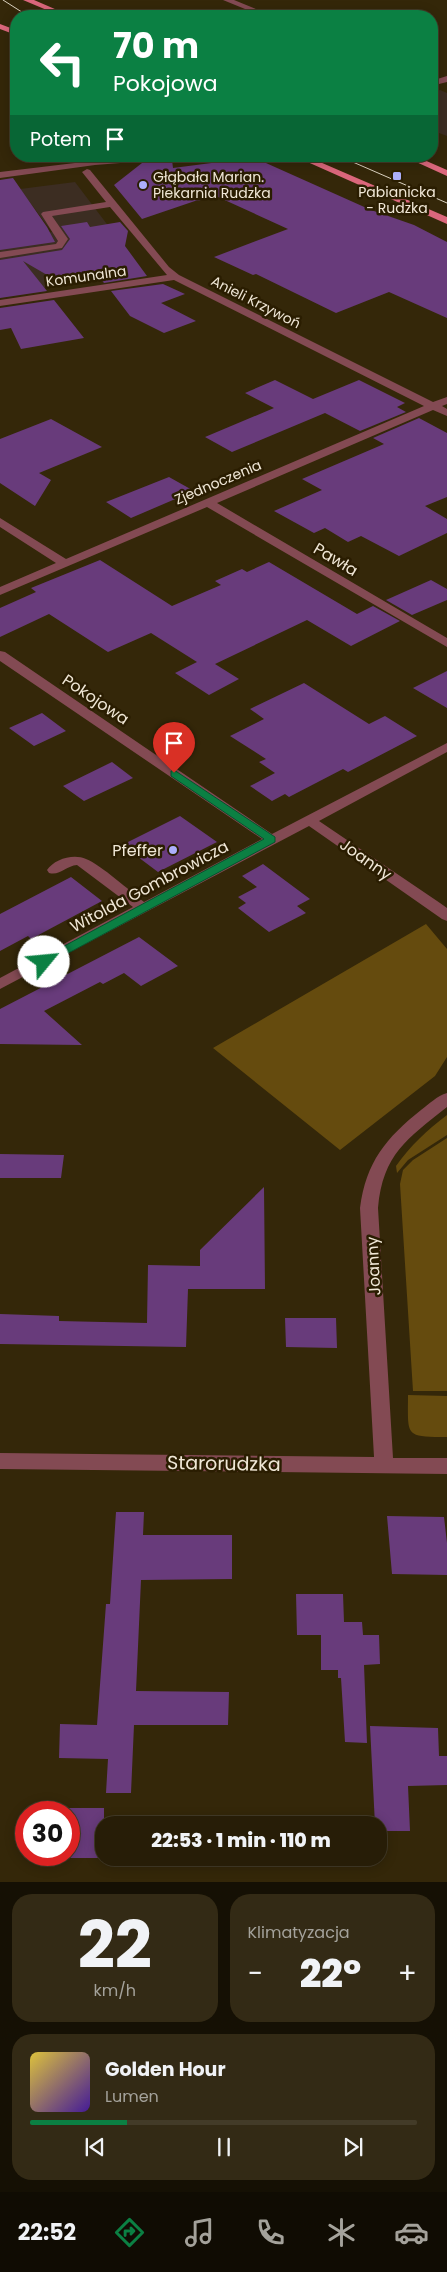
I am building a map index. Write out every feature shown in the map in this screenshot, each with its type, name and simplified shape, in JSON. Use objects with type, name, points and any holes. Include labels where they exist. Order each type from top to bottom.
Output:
[{"type":"main road","points":[[27,0],[52,10]]},
{"type":"main road","points":[[312,162],[447,221]]},
{"type":"main road","points":[[421,162],[447,173]]},
{"type":"street","points":[[227,0],[253,10]]},
{"type":"street","points":[[0,175],[95,162]]},
{"type":"street","points":[[0,184],[87,172],[136,162]]},
{"type":"street","name":"Anieli Krzywoń","points":[[87,172],[165,269],[175,277],[447,413]]},
{"type":"street","points":[[0,255],[59,246],[63,242],[62,239],[46,214],[112,204]]},
{"type":"street","name":"Komunalna","points":[[1,300],[175,277]]},
{"type":"street","name":"Zjednoczenia","points":[[0,591],[447,400]]},
{"type":"street","name":"Pawła","points":[[209,503],[447,643]]},
{"type":"street","points":[[0,522],[66,564]]},
{"type":"street","name":"Pokojowa","points":[[0,655],[272,840]]},
{"type":"street","name":"Witolda Gombrowicza","points":[[0,984],[447,747]]},
{"type":"street","name":"Joanny","points":[[309,820],[447,916]]},
{"type":"street","points":[[54,870],[69,862],[76,860],[82,862],[143,908]]},
{"type":"street","name":"Joanny","points":[[384,1465],[370,1208],[372,1183],[379,1164],[387,1151],[447,1099]]},
{"type":"street","name":"Starorudzka","points":[[0,1461],[447,1466]]},
{"type":"shaded area","points":[[438,91],[447,93],[447,136],[438,133]]},
{"type":"shaded area","points":[[75,182],[144,273],[0,294],[0,239],[52,232],[20,189]]},
{"type":"shaded area","points":[[426,924],[447,949],[447,1057],[435,1076],[340,1150],[213,1048]]},
{"type":"shaded area","points":[[447,1115],[447,1135],[408,1160],[397,1173],[396,1166],[413,1145]]},
{"type":"shaded area","points":[[447,1138],[447,1391],[413,1391],[400,1184],[403,1170],[413,1160]]},
{"type":"shaded area","points":[[408,1395],[447,1396],[447,1437],[416,1435],[411,1431],[408,1419]]},
{"type":"building","points":[[172,162],[173,168],[219,162],[264,162],[371,210],[414,225],[447,242],[447,318],[389,292],[336,313],[256,274],[253,275],[214,257],[288,229],[218,197],[195,201],[142,219],[114,185],[142,163]]},
{"type":"building","points":[[13,178],[47,227],[55,242],[0,250],[0,180]]},
{"type":"building","points":[[87,222],[90,227],[120,222],[128,231],[125,246],[147,276],[104,283],[96,273],[54,279],[23,261],[47,291],[0,298],[0,260],[62,250],[70,239],[61,226]]},
{"type":"building","points":[[163,284],[185,294],[161,303],[196,321],[164,333],[130,316],[111,291]]},
{"type":"building","points":[[54,300],[84,338],[21,349],[11,328],[0,330],[0,308]]},
{"type":"building","points":[[275,380],[313,399],[359,380],[405,403],[397,407],[406,412],[360,431],[325,413],[232,452],[205,437],[274,408],[245,393]]},
{"type":"building","points":[[419,418],[447,433],[447,497],[425,506],[447,519],[447,533],[399,556],[361,536],[348,542],[325,528],[314,533],[274,511],[322,490],[302,479],[384,444],[373,438]]},
{"type":"building","points":[[51,419],[102,447],[39,473],[51,480],[35,506],[0,483],[0,439]]},
{"type":"building","points":[[169,477],[194,491],[131,518],[106,502]]},
{"type":"building","points":[[100,560],[172,606],[221,585],[215,581],[242,569],[247,572],[269,562],[357,614],[373,606],[400,621],[351,646],[307,620],[215,664],[239,679],[209,695],[175,673],[197,662],[151,633],[108,652],[49,614],[0,637],[0,608],[36,592],[31,588]]},
{"type":"building","points":[[431,580],[447,589],[447,600],[412,615],[386,600]]},
{"type":"building","points":[[447,671],[447,708],[413,688]]},
{"type":"building","points":[[304,683],[369,724],[385,716],[417,736],[348,772],[343,769],[289,797],[285,794],[272,801],[250,786],[275,773],[259,762],[266,759],[230,736],[264,719],[250,709]]},
{"type":"building","points":[[42,713],[66,731],[34,746],[9,728]]},
{"type":"building","points":[[112,762],[133,778],[84,801],[63,786]]},
{"type":"building","points":[[180,816],[217,842],[158,872],[122,845]]},
{"type":"building","points":[[263,864],[310,899],[297,906],[306,913],[269,932],[238,908],[246,903],[238,897],[257,887],[242,876]]},
{"type":"building","points":[[71,877],[102,901],[31,939],[28,936],[0,951],[0,914]]},
{"type":"building","points":[[139,937],[178,966],[141,986],[124,973],[103,984],[100,982],[44,1011],[82,1045],[0,1044],[0,1009]]},
{"type":"building","points":[[0,1154],[64,1155],[61,1178],[0,1178]]},
{"type":"building","points":[[264,1187],[265,1289],[188,1289],[186,1347],[0,1344],[0,1314],[59,1316],[59,1321],[147,1323],[148,1265],[200,1266],[200,1250]]},
{"type":"building","points":[[285,1318],[336,1318],[337,1348],[286,1347]]},
{"type":"building","points":[[116,1512],[144,1512],[143,1535],[232,1535],[232,1579],[141,1580],[136,1691],[229,1692],[228,1725],[134,1725],[131,1793],[106,1793],[108,1759],[59,1758],[60,1724],[97,1725],[106,1604],[110,1604]]},
{"type":"building","points":[[387,1516],[444,1517],[447,1543],[447,1575],[392,1574]]},
{"type":"building","points":[[296,1594],[343,1594],[344,1622],[362,1622],[363,1635],[379,1635],[380,1664],[364,1665],[367,1743],[345,1742],[341,1678],[338,1678],[338,1670],[321,1670],[321,1635],[297,1635]]},
{"type":"building","points":[[370,1726],[438,1728],[439,1756],[447,1756],[447,1785],[408,1786],[410,1831],[387,1831],[387,1816],[375,1816]]},
{"type":"building","points":[[80,1808],[104,1808],[104,1816],[95,1816],[95,1858],[80,1858]]},
{"type":"tram line","points":[[3,0],[19,10]]},
{"type":"tram line","points":[[353,162],[447,203]]},
{"type":"place","name":"Pabianicka - Rudzka","points":[[397,176]]},
{"type":"place","name":"Głąbała Marian. Piekarnia Rudzka","points":[[143,185]]},
{"type":"place","name":"Pfeffer","points":[[173,850]]},
{"type":"route","points":[[44,962],[272,840],[174,773]]}]
